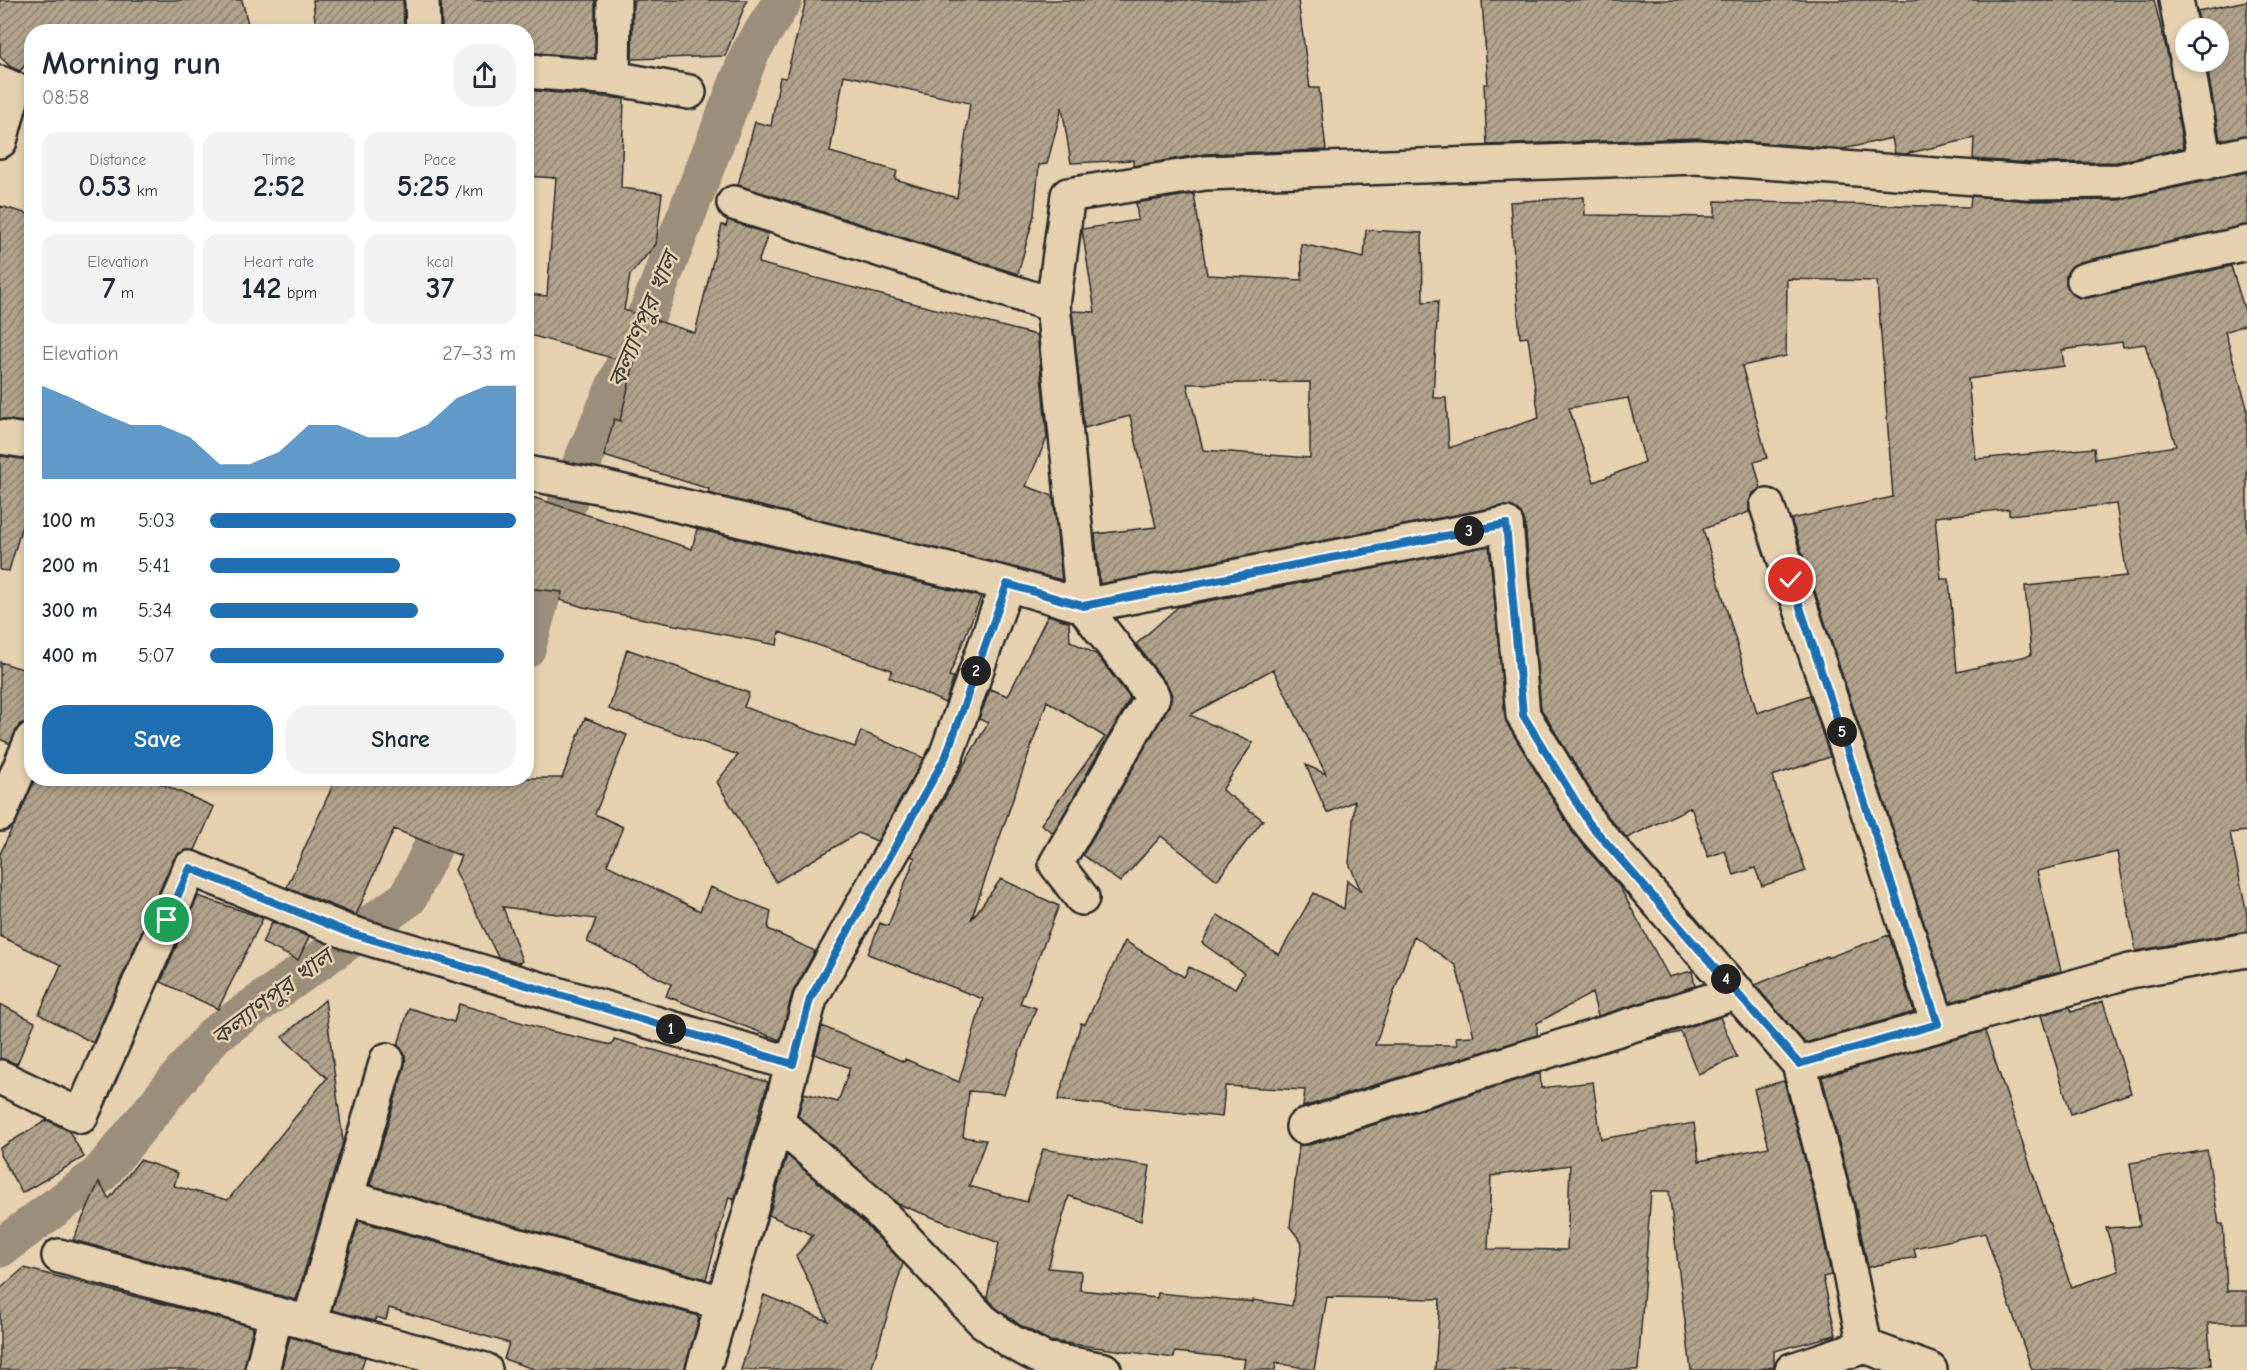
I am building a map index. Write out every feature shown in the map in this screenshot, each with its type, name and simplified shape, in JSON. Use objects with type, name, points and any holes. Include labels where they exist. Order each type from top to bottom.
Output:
[{"type":"street","points":[[422,0],[423,24]]},
{"type":"street","points":[[613,78],[614,0]]},
{"type":"street","points":[[2176,0],[2179,18]]},
{"type":"street","points":[[534,72],[613,78],[689,92]]},
{"type":"street","points":[[2189,72],[2205,163]]},
{"type":"street","points":[[0,83],[14,89],[0,141]]},
{"type":"street","points":[[1082,898],[1056,864],[1154,697],[1083,606],[1053,305],[1068,195],[1205,173],[1698,157],[2028,182],[2119,181],[2247,153]]},
{"type":"street","points":[[734,203],[1053,305]]},
{"type":"street","points":[[2085,280],[2247,243]]},
{"type":"street","points":[[0,437],[24,441]]},
{"type":"street","points":[[534,475],[603,488],[1007,584],[1083,606],[1506,524],[1523,715],[1589,823],[1799,1064],[1836,1206],[1864,1346]]},
{"type":"street","points":[[1767,506],[1938,1024]]},
{"type":"street","points":[[703,1370],[777,1122],[810,999],[946,756],[1007,584]]},
{"type":"street","points":[[0,814],[24,758]]},
{"type":"street","points":[[0,1077],[81,1116],[190,868],[347,932],[793,1064]]},
{"type":"street","points":[[1799,1064],[2130,971],[2247,950]]},
{"type":"street","points":[[1303,1127],[1738,992]]},
{"type":"street","points":[[309,1323],[348,1198],[387,1060]]},
{"type":"street","points":[[777,1122],[878,1210],[983,1321],[1043,1364],[1104,1370]]},
{"type":"street","points":[[348,1198],[722,1303]]},
{"type":"street","points":[[59,1256],[485,1370]]},
{"type":"street","points":[[262,1370],[276,1314]]},
{"type":"street","points":[[1792,1370],[1864,1346],[1930,1370]]},
{"type":"building","points":[[0,0],[242,0],[248,24],[24,24],[24,66],[20,71],[11,67],[0,57]]},
{"type":"building","points":[[313,0],[403,0],[404,24],[315,24]]},
{"type":"building","points":[[441,0],[595,0],[595,58],[534,53],[534,24],[442,24]]},
{"type":"building","points":[[633,0],[747,0],[725,56],[632,59]]},
{"type":"building","points":[[806,0],[1298,0],[1310,88],[1319,88],[1326,150],[1204,154],[1133,166],[1133,160],[1071,163],[1062,107],[1047,164],[1039,165],[1034,215],[1018,274],[738,185],[755,122],[771,126],[780,77],[786,78]],"holes":[[[844,75],[970,103],[957,198],[895,179],[897,171],[830,152]]]},
{"type":"building","points":[[1482,0],[2154,0],[2169,60],[2183,148],[2117,162],[2029,163],[1973,159],[1974,138],[1905,154],[1895,153],[1892,138],[1843,149],[1698,138],[1487,145],[1484,84],[1488,84]]},
{"type":"building","points":[[2247,1],[2247,135],[2220,140],[2208,72],[2229,72],[2229,18],[2198,18],[2197,11]]},
{"type":"building","points":[[534,91],[624,99],[621,188],[662,193],[656,244],[630,275],[624,310],[695,333],[722,225],[726,226],[728,220],[768,234],[758,263],[1036,335],[1037,333],[1047,438],[1026,486],[1053,496],[1062,580],[708,493],[709,489],[604,456],[614,419],[620,421],[634,364],[534,336],[534,295],[547,296],[556,178],[534,177]]},
{"type":"building","points":[[2247,172],[2247,225],[2080,262],[2071,267],[2066,275],[2066,284],[2071,293],[2079,298],[2088,298],[2231,266],[2247,318],[2247,324],[2225,332],[2247,407],[2247,831],[2230,833],[2247,914],[2247,931],[2136,951],[2117,852],[2037,871],[2061,971],[1950,1002],[1791,519],[1893,497],[1877,281],[1787,279],[1786,356],[1742,366],[1767,458],[1754,462],[1761,488],[1753,493],[1749,502],[1749,512],[1703,529],[1757,713],[1810,695],[1830,757],[1772,776],[1806,871],[1762,886],[1755,868],[1734,875],[1725,851],[1708,857],[1691,807],[1627,838],[1604,812],[1541,709],[1525,522],[1521,513],[1513,507],[1502,506],[1100,584],[1095,534],[1156,527],[1130,416],[1084,428],[1072,311],[1095,312],[1082,229],[1138,220],[1136,203],[1194,194],[1207,275],[1302,280],[1301,244],[1364,258],[1366,230],[1422,233],[1423,302],[1438,301],[1433,398],[1446,398],[1449,448],[1539,418],[1528,337],[1520,338],[1510,202],[1584,197],[1585,215],[1715,217],[1715,201],[1970,207],[1971,196],[2028,201],[2119,200]],"holes":[[[2122,342],[2123,347],[2145,344],[2176,446],[2095,459],[2094,448],[1976,459],[1968,379],[2064,366],[2062,350]],[[1310,382],[1310,458],[1203,450],[1187,384]],[[1628,398],[1645,462],[1594,482],[1569,408]],[[2116,504],[2127,576],[2025,586],[2031,655],[1957,672],[1949,579],[1941,579],[1935,517],[2009,509],[2009,515]]]},
{"type":"building","points":[[0,206],[24,213],[24,422],[0,419]]},
{"type":"building","points":[[0,456],[24,459],[24,519],[9,571],[0,570]]},
{"type":"building","points":[[534,498],[692,549],[697,529],[981,597],[949,676],[954,677],[945,703],[889,677],[892,670],[779,632],[777,645],[583,607],[560,600],[562,592],[534,589]]},
{"type":"building","points":[[1489,546],[1507,724],[1573,833],[1619,886],[1669,977],[1692,971],[1695,986],[1598,1016],[1592,993],[1537,1023],[1537,1035],[1303,1107],[1305,1090],[1225,1086],[1222,1117],[1058,1100],[1081,1023],[1085,1024],[1125,941],[1184,977],[1189,967],[1235,988],[1244,973],[1202,943],[1218,915],[1279,955],[1314,893],[1344,909],[1347,880],[1361,891],[1349,863],[1355,801],[1327,813],[1306,765],[1326,774],[1273,669],[1190,715],[1253,743],[1222,790],[1263,820],[1217,880],[1161,836],[1120,882],[1083,855],[1169,706],[1172,695],[1168,686],[1136,644],[1178,607]],"holes":[[[1414,936],[1456,966],[1474,1036],[1456,1037],[1457,1045],[1375,1045]]]},
{"type":"building","points":[[1048,615],[1069,622],[1070,641],[1096,654],[1130,698],[1053,833],[1041,824],[1105,737],[1047,701],[971,920],[1001,879],[1059,906],[1020,1003],[1036,1008],[1004,1094],[969,1091],[963,1137],[986,1140],[969,1186],[1027,1202],[1043,1149],[1150,1166],[1141,1221],[1069,1196],[1048,1268],[1081,1271],[1080,1290],[1157,1298],[1158,1293],[1253,1302],[1253,1300],[1292,1306],[1302,1243],[1290,1227],[1299,1145],[1309,1145],[1540,1073],[1541,1088],[1593,1082],[1601,1139],[1694,1123],[1699,1161],[1769,1147],[1754,1089],[1784,1081],[1818,1210],[1831,1275],[1823,1277],[1836,1335],[1774,1351],[1774,1367],[1752,1370],[1691,1370],[1669,1191],[1651,1191],[1638,1370],[1435,1370],[1440,1299],[1327,1297],[1314,1370],[1276,1363],[1275,1370],[1243,1370],[1245,1359],[1175,1352],[1174,1358],[1050,1341],[1020,1325],[995,1307],[987,1297],[999,1243],[898,1204],[798,1116],[804,1093],[838,1102],[850,1068],[815,1054],[822,1026],[904,1062],[905,1059],[959,1082],[983,999],[868,954],[880,923],[888,926],[915,858],[911,856],[988,723],[979,719],[990,689],[1008,696]],"holes":[[[1570,1165],[1567,1250],[1488,1249],[1491,1176]]]},
{"type":"building","points":[[627,649],[749,693],[744,707],[855,747],[861,731],[924,758],[877,841],[858,833],[776,882],[717,782],[738,755],[609,709]]},
{"type":"building","points":[[0,662],[24,670],[24,723],[20,724],[10,744],[0,739]]},
{"type":"building","points":[[585,718],[627,735],[595,814],[623,827],[607,865],[700,911],[710,887],[771,911],[768,929],[815,951],[792,994],[780,1040],[666,996],[671,984],[587,942],[596,919],[503,907],[522,961],[518,963],[498,957],[455,870],[461,856],[394,829],[356,915],[287,887],[332,786],[534,786],[534,778],[562,778]]},
{"type":"building","points":[[32,786],[166,786],[214,807],[195,850],[179,853],[173,860],[93,1043],[39,1014],[61,965],[0,936],[0,854]]},
{"type":"building","points":[[198,896],[263,918],[218,1009],[161,982]]},
{"type":"building","points":[[272,922],[309,937],[298,960],[262,943]]},
{"type":"building","points":[[1889,935],[1914,1012],[1805,1043],[1755,985],[1827,956],[1827,958]]},
{"type":"building","points":[[325,1000],[343,1142],[296,1300],[73,1240],[99,1182],[109,1199],[140,1160],[178,1173],[174,1186],[228,1200],[327,1078],[282,1037]]},
{"type":"building","points":[[2103,1001],[2131,1093],[2071,1114],[2041,1015],[2070,1007],[2072,1012]]},
{"type":"building","points":[[0,1004],[35,1022],[17,1064],[0,1058]]},
{"type":"building","points":[[459,1004],[550,1031],[612,1045],[614,1039],[768,1082],[734,1200],[729,1197],[706,1279],[370,1185],[405,1065],[405,1055],[398,1045],[409,1008],[454,1022]]},
{"type":"building","points":[[1720,1017],[1737,1057],[1698,1074],[1681,1032],[1646,1040]]},
{"type":"building","points":[[1985,1031],[2071,1287],[2119,1271],[2106,1228],[2140,1226],[2130,1163],[2207,1150],[2219,1224],[2223,1224],[2227,1291],[2247,1291],[2247,1323],[2208,1323],[2211,1365],[2161,1370],[2032,1370],[1985,1233],[1914,1248],[1916,1257],[1868,1267],[1854,1201],[1822,1077]]},
{"type":"building","points":[[47,1120],[69,1131],[84,1157],[22,1193],[0,1155],[0,1148]]},
{"type":"building","points":[[787,1155],[865,1224],[903,1263],[871,1370],[741,1370],[764,1295],[828,1321],[796,1256],[813,1235],[769,1215]]},
{"type":"building","points":[[359,1221],[695,1315],[699,1318],[685,1370],[536,1370],[504,1359],[509,1343],[389,1308],[386,1320],[376,1317],[375,1321],[332,1310]]},
{"type":"building","points":[[24,1268],[253,1327],[244,1370],[0,1370],[0,1289]]},
{"type":"building","points":[[290,1337],[365,1357],[361,1370],[281,1370]]},
{"type":"waterway","name":"কল্যাণপুর খাল","points":[[534,621],[572,486],[653,300],[750,53],[783,0]]},
{"type":"waterway","name":"কল্যাণপুর খাল","points":[[0,1248],[99,1175],[214,1035],[408,898],[457,797]]},
{"type":"route","points":[[167,920],[190,868],[347,932],[793,1064],[810,999],[946,756],[1007,584],[1083,606],[1506,524],[1523,715],[1589,823],[1799,1064],[1938,1024],[1791,580]]}]
